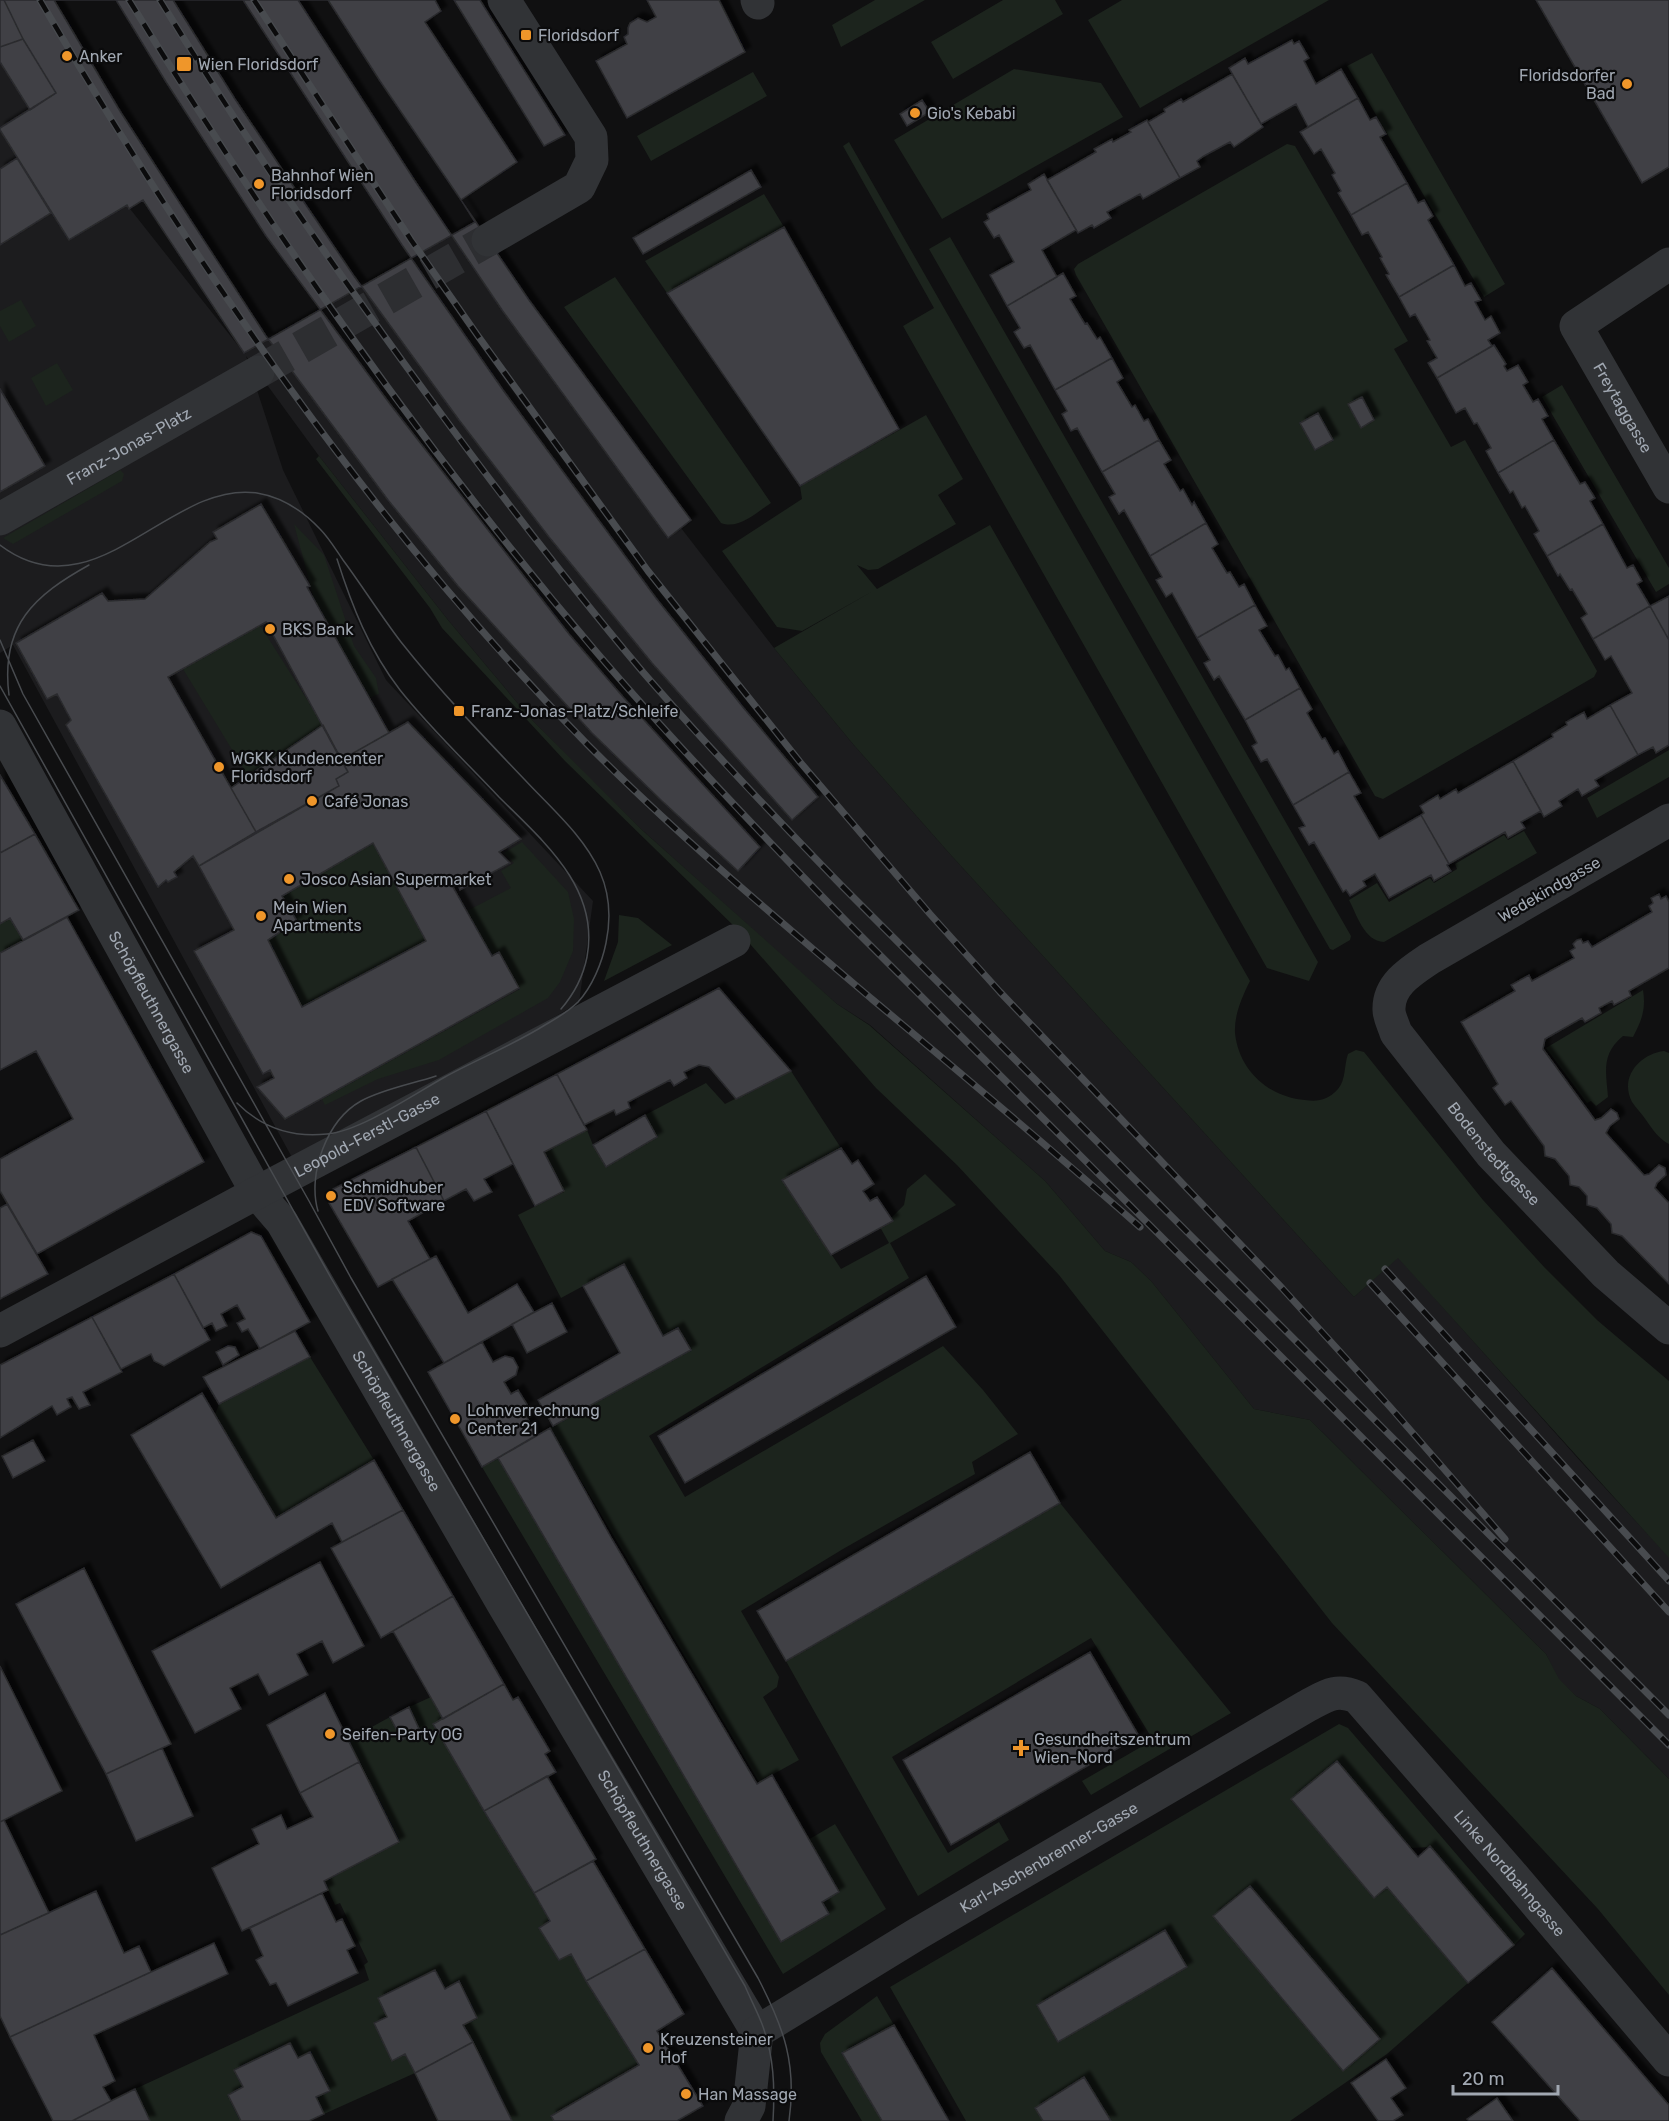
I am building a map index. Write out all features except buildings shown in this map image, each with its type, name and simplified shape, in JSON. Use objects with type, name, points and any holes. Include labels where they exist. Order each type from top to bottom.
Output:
[{"type":"street","points":[[488,240],[579,187],[592,160],[591,137],[504,0]]},
{"type":"street","name":"Freytaggasse","points":[[1669,264],[1576,326],[1669,487]]},
{"type":"street","name":"Franz-Jonas-Platz","points":[[0,519],[258,372]]},
{"type":"street","name":"Schöpfleuthnergasse","points":[[0,726],[257,1193],[282,1222],[502,1604],[757,2032]]},
{"type":"street","name":"Wedekindgasse","points":[[1428,958],[1669,820]]},
{"type":"street","name":"Leopold-Ferstl-Gasse","points":[[0,1331],[734,940]]},
{"type":"street","name":"Bodenstedtgasse","points":[[1428,958],[1407,974],[1393,992],[1389,1010],[1396,1033],[1491,1154],[1606,1274],[1669,1328]]},
{"type":"street","name":"Karl-Aschenbrenner-Gasse","points":[[757,2032],[916,1934],[1329,1694],[1345,1692]]},
{"type":"street","name":"Linke Nordbahngasse","points":[[1345,1692],[1357,1697],[1669,2060]]},
{"type":"street","points":[[741,2121],[749,2106],[757,2032]]},
{"type":"shaded area","points":[[0,0],[4,0],[56,93],[0,128]]},
{"type":"shaded area","points":[[875,0],[925,0],[841,47],[832,25]]},
{"type":"shaded area","points":[[1003,0],[1055,0],[1063,14],[953,79],[931,42]]},
{"type":"shaded area","points":[[1122,0],[1329,0],[1140,108],[1088,20]]},
{"type":"shaded area","points":[[1372,53],[1505,284],[1484,297],[1347,66]]},
{"type":"shaded area","points":[[1014,69],[1101,83],[1123,117],[942,219],[894,140]]},
{"type":"shaded area","points":[[753,72],[767,96],[651,161],[637,136]]},
{"type":"shaded area","points":[[0,130],[69,240],[127,205],[244,353],[475,222],[529,300],[691,520],[681,528],[774,648],[853,744],[950,854],[1354,1297],[1398,1257],[1669,1557],[1669,1779],[1600,1709],[1576,1696],[1558,1679],[1546,1654],[1310,1420],[1254,1409],[1151,1281],[1131,1262],[1105,1251],[1045,1181],[870,1025],[837,1004],[799,971],[642,830],[588,777],[530,718],[448,620],[319,456],[246,356],[283,470],[386,680],[593,901],[579,1003],[295,1163],[13,645],[0,653]]},
{"type":"shaded area","points":[[849,142],[1318,962],[1309,981],[1267,968],[903,326],[934,308],[843,146]]},
{"type":"shaded area","points":[[1287,144],[1295,146],[1408,341],[1394,349],[1451,447],[1465,440],[1597,671],[1594,677],[1383,799],[1375,796],[1074,269],[1078,264]]},
{"type":"shaded area","points":[[764,194],[784,227],[667,293],[645,261]]},
{"type":"shaded area","points":[[950,237],[1351,936],[1350,940],[1333,950],[1330,949],[929,249]]},
{"type":"shaded area","points":[[615,277],[771,503],[748,519],[728,525],[721,523],[564,307]]},
{"type":"shaded area","points":[[21,300],[36,326],[9,342],[0,326],[0,311]]},
{"type":"shaded area","points":[[57,363],[73,390],[46,406],[31,378]]},
{"type":"shaded area","points":[[1562,385],[1669,568],[1669,584],[1656,592],[1542,397]]},
{"type":"shaded area","points":[[926,415],[963,479],[938,495],[956,524],[878,569],[868,570],[857,565],[877,589],[990,525],[1250,981],[1239,1006],[1235,1026],[1238,1047],[1249,1070],[1268,1088],[1279,1094],[1310,1101],[1319,1100],[1330,1096],[1341,1085],[1348,1054],[1356,1050],[1364,1052],[1483,1200],[1545,1268],[1597,1320],[1669,1381],[1669,1558],[1398,1258],[1354,1297],[950,854],[853,744],[774,648],[873,591],[802,631],[777,627],[722,551],[802,499],[800,486]]},
{"type":"shaded area","points":[[319,456],[448,620],[530,718],[642,830],[837,1004],[869,1025],[1045,1181],[1105,1251],[1131,1262],[1151,1281],[1254,1409],[1310,1420],[1546,1654],[1559,1679],[1576,1696],[1600,1709],[1669,1779],[1669,1995],[1598,1909],[1332,1623],[1059,1275],[957,1165],[876,1088],[737,929],[565,761],[442,628],[430,608],[316,459]]},
{"type":"shaded area","points":[[120,470],[124,474],[122,481],[13,544],[3,538]]},
{"type":"shaded area","points":[[294,524],[324,555],[354,646],[376,678],[379,694],[369,698],[315,603]]},
{"type":"shaded area","points":[[260,625],[323,725],[248,776],[183,669]]},
{"type":"shaded area","points":[[1669,750],[1669,777],[1597,818],[1587,798]]},
{"type":"shaded area","points":[[1524,831],[1537,853],[1384,942],[1371,937],[1358,920],[1349,900],[1377,883],[1389,902],[1430,878],[1434,883],[1457,869],[1455,864],[1504,835],[1508,840]]},
{"type":"shaded area","points":[[522,842],[568,892],[574,919],[573,951],[560,982],[548,998],[439,1060],[378,1079],[325,1105],[322,1099],[520,989],[499,953],[492,956],[467,911],[511,888],[501,871],[514,863],[504,853]]},
{"type":"shaded area","points":[[373,843],[426,941],[302,1007],[268,940],[297,921],[282,896]]},
{"type":"shaded area","points":[[619,915],[638,918],[672,945],[604,981],[618,942]]},
{"type":"shaded area","points":[[10,918],[23,940],[0,953],[0,924]]},
{"type":"shaded area","points":[[1643,990],[1642,1014],[1633,1037],[1623,1036],[1608,1057],[1606,1071],[1608,1097],[1596,1106],[1591,1101],[1587,1103],[1546,1048]]},
{"type":"shaded area","points":[[1664,1051],[1669,1053],[1669,1144],[1656,1134],[1632,1102],[1628,1084],[1634,1068],[1640,1062],[1655,1053]]},
{"type":"shaded area","points":[[791,1071],[841,1148],[783,1180],[841,1269],[889,1243],[880,1227],[893,1221],[891,1218],[904,1205],[907,1189],[925,1174],[956,1205],[890,1243],[909,1278],[649,1436],[685,1497],[943,1346],[983,1390],[1018,1434],[972,1462],[975,1474],[843,1549],[741,1611],[779,1677],[777,1687],[763,1697],[799,1760],[759,1782],[550,1428],[691,1350],[678,1328],[663,1336],[624,1264],[561,1298],[518,1215],[564,1192],[544,1152],[587,1130],[606,1167],[657,1137],[645,1115],[706,1083],[725,1104]]},
{"type":"shaded area","points":[[310,1357],[374,1460],[276,1518],[215,1415],[219,1404]]},
{"type":"shaded area","points":[[498,1458],[781,1942],[828,1914],[822,1902],[839,1892],[808,1840],[835,1824],[886,1909],[783,1974],[482,1467]]},
{"type":"shaded area","points":[[1060,1503],[1231,1713],[1091,1795],[1082,1781],[1153,1740],[1091,1638],[892,1757],[948,1853],[999,1822],[1009,1840],[918,1896],[786,1661]]},
{"type":"shaded area","points":[[431,1697],[443,1719],[433,1724],[550,1921],[540,1928],[571,1954],[639,2065],[551,2116],[554,2121],[512,2121],[463,2025],[477,2018],[459,1982],[445,1989],[435,1970],[378,1999],[387,2017],[374,2023],[393,2060],[405,2054],[415,2073],[324,2114],[316,2097],[329,2090],[310,2052],[298,2058],[290,2043],[235,2070],[243,2087],[228,2095],[241,2121],[150,2121],[135,2089],[369,1980],[364,1965],[368,1962],[340,1903],[335,1905],[324,1881],[399,1842],[348,1740],[390,1717],[402,1739],[420,1731],[409,1707]]},
{"type":"shaded area","points":[[1339,1724],[1348,1728],[1525,1934],[1514,1945],[1431,1847],[1411,1848],[1337,1761],[1291,1800],[1374,1897],[1387,1887],[1468,1983],[1387,2054],[1290,2121],[966,2121],[890,1987]]},
{"type":"shaded area","points":[[877,1996],[894,2025],[843,2053],[882,2121],[862,2121],[821,2052],[820,2043],[825,2034]]},
{"type":"tunnel","points":[[258,372],[488,240]]},
{"type":"tram line","points":[[0,545],[35,563],[68,565],[100,557],[193,506],[225,494],[257,493],[291,506],[306,516],[323,533],[415,660],[566,823],[585,846],[600,872],[609,907],[608,934],[604,951],[588,989],[578,1002],[558,1017],[521,1039],[445,1077],[387,1111],[341,1131],[314,1135],[289,1133],[267,1125],[237,1103]]},
{"type":"tram line","points":[[337,559],[362,627],[389,675],[436,731],[550,849],[576,888],[585,909],[589,932],[587,957],[577,985],[561,1009]]},
{"type":"tram line","points":[[9,695],[10,649],[25,615],[52,588],[89,565]]},
{"type":"tram line","points":[[0,640],[23,694],[351,1278],[758,1978],[775,2013],[790,2064],[789,2121]]},
{"type":"tram line","points":[[0,686],[331,1278],[745,1986],[762,2024],[769,2048],[774,2084],[773,2121]]},
{"type":"tram line","points":[[318,1211],[315,1196],[318,1165],[323,1149],[338,1121],[361,1101],[388,1090],[436,1076]]},
{"type":"railway","points":[[40,0],[160,198],[291,389],[360,482],[432,572],[508,660],[587,744],[691,843],[1140,1227]]},
{"type":"railway","points":[[129,0],[237,170],[410,418],[534,577],[658,722],[846,921],[1669,1745]]},
{"type":"railway","points":[[160,0],[256,151],[393,348],[532,535],[666,699],[841,885],[1669,1715]]},
{"type":"railway","points":[[254,0],[411,240],[478,336],[648,571],[800,762],[1000,992],[1282,1288],[1505,1539]]},
{"type":"railway","points":[[1385,1269],[1669,1581]]},
{"type":"railway","points":[[1370,1283],[1669,1612]]},
{"type":"place","name":"Floridsdorf","points":[[526,35]]},
{"type":"place","name":"Anker","points":[[67,56]]},
{"type":"place","name":"Wien Floridsdorf","points":[[184,64]]},
{"type":"place","name":"Floridsdorfer Bad","points":[[1627,84]]},
{"type":"place","name":"Gio's Kebabi","points":[[915,113]]},
{"type":"place","name":"Bahnhof Wien Floridsdorf","points":[[259,184]]},
{"type":"place","name":"BKS Bank","points":[[270,629]]},
{"type":"place","name":"Franz-Jonas-Platz/Schleife","points":[[459,711]]},
{"type":"place","name":"WGKK Kundencenter Floridsdorf","points":[[219,767]]},
{"type":"place","name":"Café Jonas","points":[[312,801]]},
{"type":"place","name":"Josco Asian Supermarket","points":[[289,879]]},
{"type":"place","name":"Mein Wien Apartments","points":[[261,916]]},
{"type":"place","name":"Schmidhuber EDV Software","points":[[331,1196]]},
{"type":"place","name":"Lohnverrechnung Center 21","points":[[455,1419]]},
{"type":"place","name":"Seifen-Party OG","points":[[330,1734]]},
{"type":"place","name":"Gesundheitszentrum Wien-Nord","points":[[1021,1748]]},
{"type":"place","name":"Kreuzensteiner Hof","points":[[648,2048]]},
{"type":"place","name":"Han Massage","points":[[686,2094]]}]
